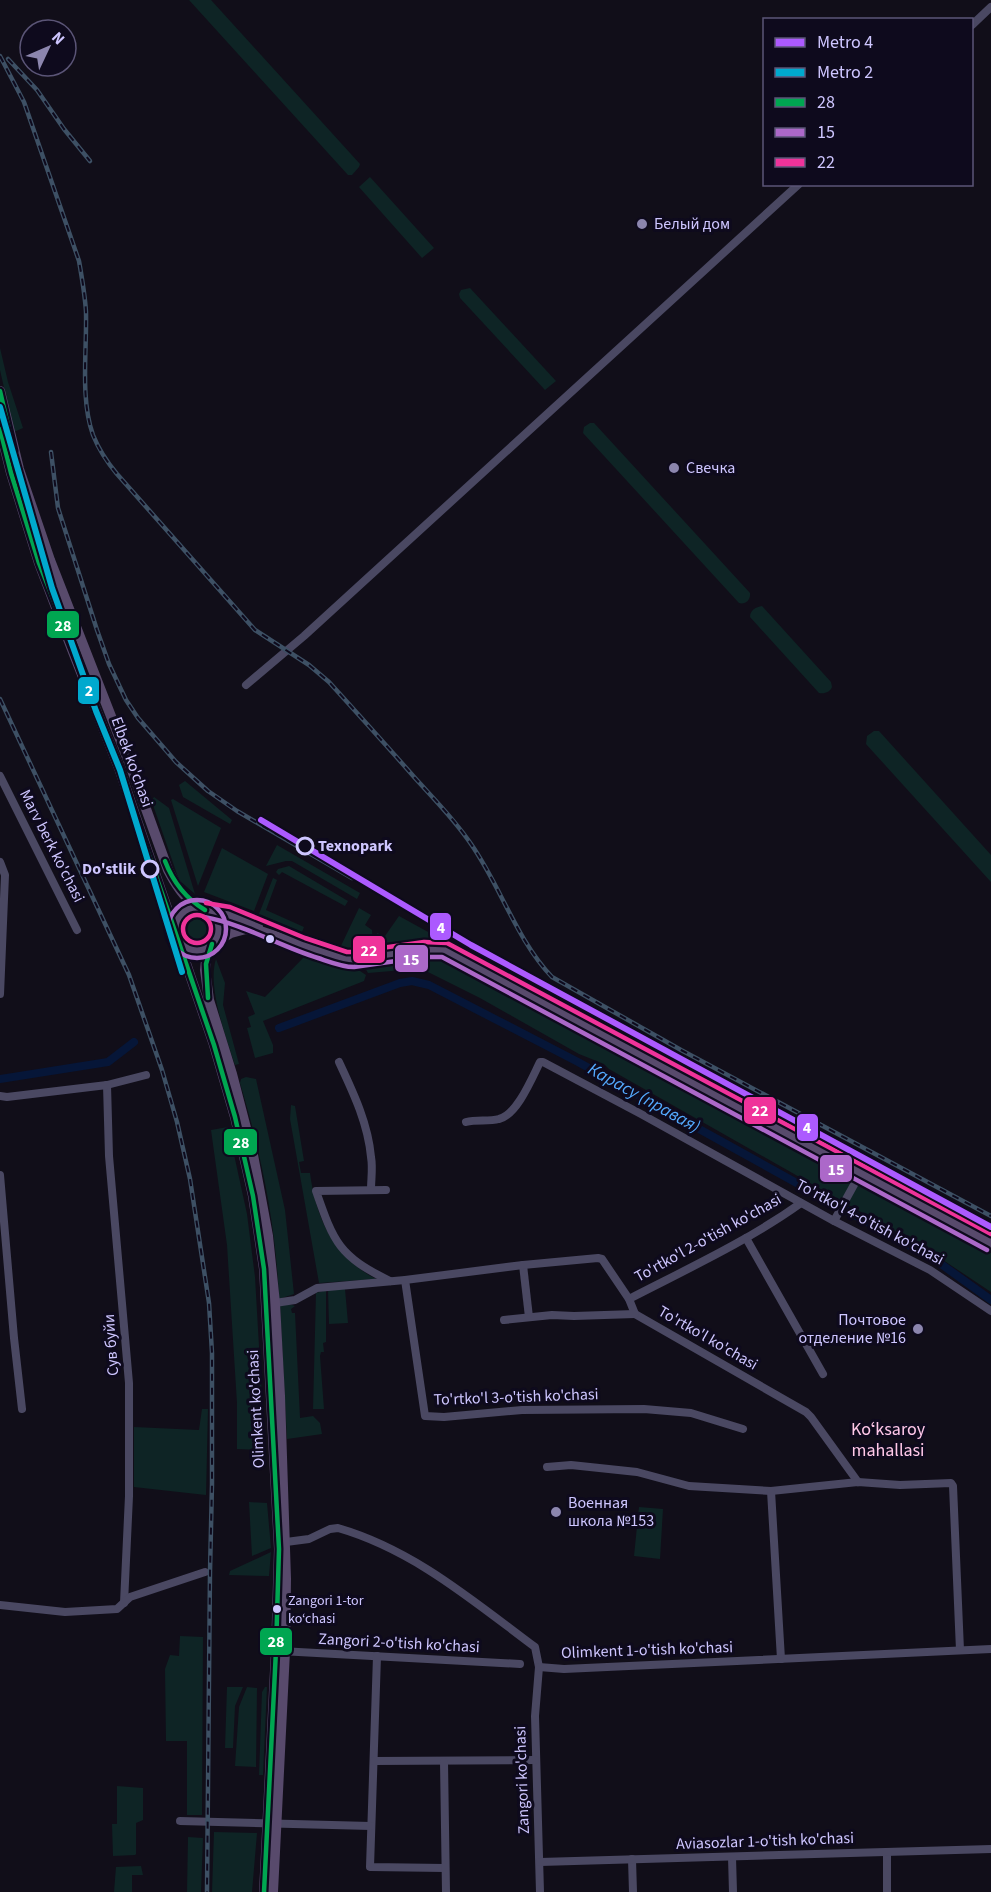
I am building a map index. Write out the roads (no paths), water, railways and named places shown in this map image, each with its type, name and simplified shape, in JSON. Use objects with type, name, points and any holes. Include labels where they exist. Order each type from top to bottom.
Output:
[{"type":"main road","name":"Elbek ko'chasi","points":[[0,391],[19,469],[50,560],[132,770],[168,870],[175,884],[189,900],[205,910],[228,914]]},
{"type":"main road","name":"Elbek ko'chasi","points":[[0,429],[39,563],[119,768],[177,936]]},
{"type":"main road","name":"Elbek ko'chasi","points":[[175,884],[197,900],[302,945]]},
{"type":"main road","points":[[194,908],[205,910],[213,916],[217,925],[217,935],[212,944],[202,950],[192,950],[181,944],[177,936],[176,925],[184,912],[194,908]]},
{"type":"main road","name":"Elbek ko'chasi","points":[[212,944],[231,933],[249,929],[352,960],[424,949],[444,950],[991,1243]]},
{"type":"main road","name":"Olimkent ko'chasi","points":[[177,936],[214,1045],[235,1117],[260,1238],[279,1549],[281,1651]]},
{"type":"main road","name":"Olimkent ko'chasi","points":[[212,944],[206,960],[206,988],[242,1109],[253,1155],[268,1236],[275,1303],[286,1542],[272,1824],[264,1892]]},
{"type":"main road","name":"Olimkent ko'chasi","points":[[272,1824],[273,1892]]},
{"type":"street","points":[[973,24],[991,7]]},
{"type":"street","points":[[246,685],[304,636],[797,186]]},
{"type":"street","name":"Marv berk ko'chasi","points":[[0,776],[77,930]]},
{"type":"street","points":[[0,862],[5,875],[0,994]]},
{"type":"street","name":"To'rtko'l 4-o'tish ko'chasi","points":[[466,1122],[497,1120],[510,1113],[541,1061],[834,1221],[930,1270],[991,1311]]},
{"type":"street","points":[[339,1062],[353,1091],[366,1129],[372,1159],[370,1190]]},
{"type":"street","points":[[0,1096],[107,1086],[146,1075]]},
{"type":"street","name":"Сув буйи","points":[[107,1086],[109,1156],[129,1383],[129,1485],[124,1603]]},
{"type":"street","points":[[834,1221],[861,1172]]},
{"type":"street","points":[[0,1175],[22,1408]]},
{"type":"street","points":[[386,1190],[316,1191],[328,1227],[338,1244],[363,1267],[390,1281]]},
{"type":"street","name":"To'rtko'l 2-o'tish ko'chasi","points":[[629,1299],[777,1221],[801,1203]]},
{"type":"street","points":[[746,1238],[823,1374]]},
{"type":"street","name":"To'rtko'l ko'chasi","points":[[275,1303],[295,1299],[318,1288],[405,1280],[523,1264],[602,1259],[629,1299],[635,1314],[806,1413],[858,1482]]},
{"type":"street","points":[[523,1264],[529,1317]]},
{"type":"street","name":"To'rtko'l 3-o'tish ko'chasi","points":[[405,1280],[425,1416],[444,1417],[522,1410],[644,1409],[691,1413],[743,1429]]},
{"type":"street","points":[[504,1320],[552,1315],[635,1314]]},
{"type":"street","points":[[547,1467],[571,1465],[637,1472],[689,1486],[771,1491],[858,1482],[900,1485],[951,1483],[960,1650]]},
{"type":"street","points":[[771,1491],[781,1659]]},
{"type":"street","name":"Olimkent 1-o'tish ko'chasi","points":[[286,1542],[309,1539],[330,1529],[338,1528],[387,1546],[460,1590],[535,1647],[539,1667],[564,1669],[991,1648]]},
{"type":"street","points":[[0,1605],[65,1612],[117,1609],[130,1598],[205,1572]]},
{"type":"street","name":"Zangori 2-o'tish ko'chasi","points":[[281,1651],[520,1664]]},
{"type":"street","points":[[377,1656],[370,1867],[445,1868]]},
{"type":"street","name":"Zangori ko'chasi","points":[[539,1667],[535,1716],[540,1892]]},
{"type":"street","points":[[374,1761],[536,1760]]},
{"type":"street","points":[[444,1762],[446,1892]]},
{"type":"street","points":[[180,1821],[371,1826]]},
{"type":"street","name":"Aviasozlar 1-o'tish ko'chasi","points":[[540,1862],[991,1849]]},
{"type":"street","points":[[887,1852],[887,1892]]},
{"type":"street","points":[[732,1857],[733,1892]]},
{"type":"street","points":[[632,1859],[633,1892]]},
{"type":"waterway","name":"Карасу (правая)","points":[[279,1028],[400,983],[412,981],[429,985],[578,1062],[934,1259],[991,1300]]},
{"type":"waterway","name":"Карасу (правая)","points":[[0,1079],[108,1062],[134,1042]]},
{"type":"railway","points":[[0,56],[24,102],[79,261],[86,312],[85,390],[89,421],[98,446],[117,474],[255,630],[309,665],[329,682],[451,818],[482,861],[528,946],[552,977],[681,1050],[991,1216]]},
{"type":"railway","points":[[8,59],[37,90],[90,161]]},
{"type":"railway","points":[[51,452],[58,508],[97,630],[109,664],[126,700],[138,718],[176,762],[208,791],[237,811],[352,878]]},
{"type":"railway","points":[[0,699],[129,975],[162,1070],[190,1179],[209,1303],[212,1353],[207,1892]]},
{"type":"metro line","name":"2","points":[[0,407],[52,588],[96,711],[120,770],[182,972]]},
{"type":"metro line","name":"4","points":[[261,820],[471,945],[991,1227]]},
{"type":"place","name":"Белый дом","points":[[642,224]]},
{"type":"place","name":"Свечка","points":[[674,468]]},
{"type":"place","name":"Texnopark","points":[[305,846]]},
{"type":"place","name":"Do'stlik","points":[[150,869]]},
{"type":"place","name":"Почтовое отделение №16","points":[[918,1329]]},
{"type":"place","name":"Военная школа №153","points":[[556,1512]]},
{"type":"place","name":"Zangori 1-tor ko‘chasi","points":[[277,1609]]},
{"type":"district","name":"Koʻksaroy mahallasi","points":[[888,1439]]}]
